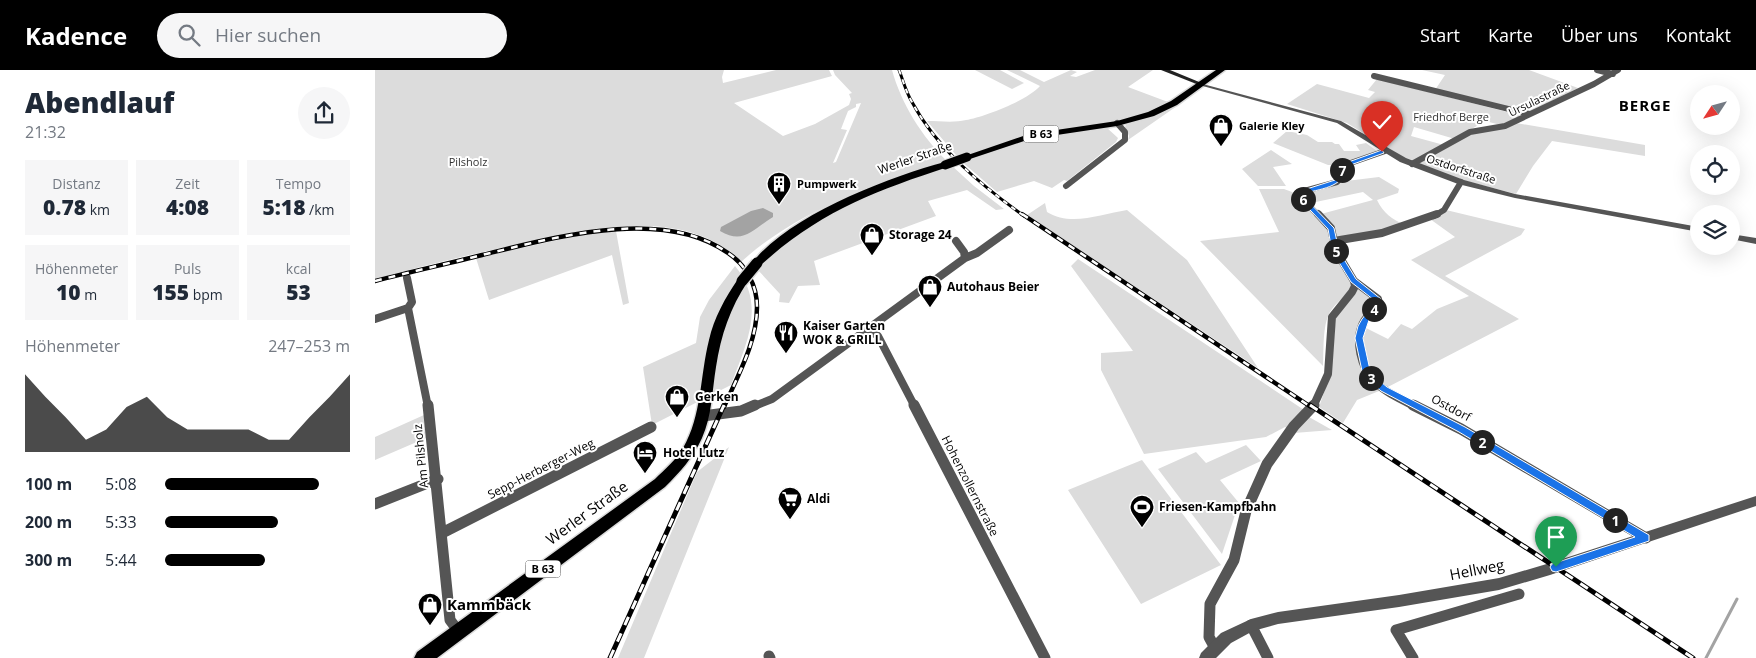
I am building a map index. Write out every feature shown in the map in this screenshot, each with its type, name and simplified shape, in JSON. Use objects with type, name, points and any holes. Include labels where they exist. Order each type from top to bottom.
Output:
[{"type":"main road","points":[[1164,70],[1203,83]]},
{"type":"main road","name":"Werler Straße","points":[[423,658],[670,475],[684,459],[696,440],[703,416],[717,330],[731,298],[757,263],[787,235],[837,204],[875,188],[967,157],[1038,134],[1117,123],[1138,118],[1167,107],[1221,70]]},
{"type":"street","points":[[1597,70],[1616,72]]},
{"type":"street","name":"Ursulastraße","points":[[1412,164],[1470,132],[1505,126],[1616,72]]},
{"type":"street","points":[[1374,76],[1529,114]]},
{"type":"street","name":"Ostdorfstraße","points":[[1203,83],[1339,122],[1412,164],[1461,182],[1515,196],[1690,228]]},
{"type":"street","points":[[1066,186],[1125,140],[1125,132],[1117,123]]},
{"type":"street","name":"Ostdorf","points":[[1385,150],[1342,166],[1342,176],[1337,182],[1297,193],[1331,228],[1336,251],[1354,281],[1378,299],[1379,304],[1365,319],[1359,338],[1366,371],[1384,389],[1462,429],[1646,538]]},
{"type":"street","points":[[1335,241],[1382,234],[1436,215],[1444,210],[1461,182]]},
{"type":"street","points":[[703,416],[741,411],[771,399],[965,258],[977,253],[1009,230]]},
{"type":"street","points":[[1740,238],[1756,241]]},
{"type":"street","points":[[956,241],[964,252],[965,258]]},
{"type":"street","name":"Am Pilsholz","points":[[407,278],[412,302],[408,308],[430,417],[438,479],[450,620],[459,632]]},
{"type":"street","points":[[1211,653],[1209,637],[1210,604],[1234,560],[1246,511],[1267,464],[1294,426],[1313,407],[1321,393],[1328,374],[1332,317],[1352,292],[1355,286],[1354,281]]},
{"type":"street","points":[[375,319],[408,308]]},
{"type":"street","name":"Hohenzollernstraße","points":[[868,329],[878,336],[1045,658]]},
{"type":"street","name":"Sepp-Herberger-Weg","points":[[442,533],[651,427]]},
{"type":"street","points":[[375,504],[438,479]]},
{"type":"street","name":"Hellweg","points":[[1211,653],[1226,638],[1251,625],[1287,616],[1399,601],[1499,584],[1756,501]]},
{"type":"street","points":[[1413,658],[1396,630],[1519,594]]},
{"type":"street","points":[[1251,625],[1267,658]]},
{"type":"green space","name":"Pilsholz","points":[[375,70],[724,70],[723,83],[776,70],[829,70],[832,76],[734,103],[783,136],[815,124],[849,105],[851,99],[849,94],[852,93],[835,75],[833,70],[892,70],[901,95],[913,119],[947,161],[865,190],[812,213],[787,227],[741,262],[718,244],[692,233],[664,227],[635,226],[604,228],[546,238],[375,279]],"holes":[[[861,103],[836,162],[833,163],[847,130],[841,129],[848,111],[856,107],[856,104]]]},
{"type":"green space","points":[[975,70],[1000,70],[1024,83],[1012,89]]},
{"type":"green space","points":[[1007,70],[1020,70],[1044,82],[1071,70],[1077,72],[1070,76],[1076,77],[1095,70],[1153,70],[1128,87],[1168,102],[1155,109],[1126,119],[1027,135],[965,157],[1050,135],[1106,127],[1118,138],[1116,142],[1067,181],[1064,180],[1052,188],[1034,181],[997,192],[961,161],[927,121],[957,121],[974,118],[1016,102],[1040,86]]},
{"type":"green space","points":[[1422,70],[1529,70],[1578,88],[1528,113],[1435,90],[1445,75]]},
{"type":"green space","name":"Friedhof Berge","points":[[1377,79],[1520,116],[1501,125],[1485,121],[1455,139],[1414,127],[1411,136],[1444,145],[1415,161],[1400,156],[1347,123],[1287,104],[1317,84],[1369,98],[1375,92],[1368,90]]},
{"type":"green space","points":[[1177,106],[1128,140],[1129,136],[1126,125]]},
{"type":"green space","points":[[1516,123],[1645,145],[1645,156],[1552,141],[1533,166],[1516,194],[1466,181],[1418,164],[1471,134]]},
{"type":"green space","points":[[1287,131],[1307,135],[1318,142],[1339,144],[1344,151],[1360,151],[1356,145],[1366,143],[1377,151],[1338,165],[1328,165],[1273,143]]},
{"type":"green space","points":[[1271,150],[1292,164],[1273,167],[1286,186],[1258,186],[1242,169]]},
{"type":"green space","points":[[951,165],[1004,209],[996,210],[967,190],[928,201],[936,216],[814,261],[820,285],[798,286],[789,303],[779,302],[780,294],[757,269],[777,249],[822,217],[872,193]]},
{"type":"green space","points":[[1379,177],[1399,189],[1398,193],[1377,200],[1379,205],[1388,215],[1405,225],[1338,239],[1333,225],[1321,214],[1373,200],[1363,192],[1311,203],[1304,196],[1304,193],[1346,181]]},
{"type":"green space","points":[[1259,189],[1284,189],[1292,192],[1324,222],[1352,285],[1332,308],[1327,318],[1323,366],[1200,241],[1279,232]]},
{"type":"green space","points":[[1045,203],[1047,212],[1066,219],[1086,218],[1127,210],[1187,260],[1258,368],[1027,215]]},
{"type":"green space","points":[[1446,210],[1525,229],[1521,235],[1445,276],[1519,319],[1384,389],[1357,400],[1343,423],[1319,407],[1331,372],[1336,315],[1359,286],[1376,303],[1364,317],[1361,352],[1364,327],[1388,339],[1401,324],[1412,329],[1437,309],[1469,296],[1411,260],[1455,237],[1430,219]]},
{"type":"green space","points":[[616,231],[629,303],[623,305],[612,255],[489,300],[476,258],[589,233]]},
{"type":"green space","points":[[1078,259],[1304,410],[1309,417],[1332,430],[1294,433],[1285,427],[1266,437],[1144,454],[1101,370],[1101,353],[1133,351],[1071,266]]},
{"type":"green space","points":[[735,266],[745,281],[750,295],[752,310],[747,340],[731,385],[652,425],[643,367],[696,343],[700,317],[709,300]]},
{"type":"green space","points":[[424,415],[426,438],[375,460],[375,437]]},
{"type":"green space","points":[[1246,445],[1261,461],[1220,480],[1239,503],[1222,554],[1158,469],[1196,452],[1206,463]]},
{"type":"green space","points":[[729,447],[644,658],[618,658],[697,472]]},
{"type":"green space","name":"Friesen-Kampfbahn","points":[[1142,460],[1221,565],[1141,604],[1068,490]]},
{"type":"shaded area","points":[[763,208],[773,213],[773,217],[748,234],[736,236],[720,231],[721,227],[751,211]]},
{"type":"waterway","points":[[1706,658],[1737,599]]},
{"type":"railway","points":[[899,70],[906,90],[922,119],[947,151],[976,179],[1024,216]]},
{"type":"railway","points":[[1022,214],[1311,407]]},
{"type":"railway","points":[[375,281],[541,241],[607,230],[640,228],[672,231],[701,239],[728,253],[740,263],[753,283],[755,291],[757,307],[754,333],[741,371],[724,407]]},
{"type":"railway","points":[[610,658],[724,405]]},
{"type":"railway","points":[[1310,405],[1693,658]]},
{"type":"place","name":"Galerie Kley","points":[[1221,147]]},
{"type":"place","name":"Pumpwerk","points":[[779,205]]},
{"type":"place","name":"Storage 24","points":[[872,256]]},
{"type":"place","name":"Autohaus Beier","points":[[930,308]]},
{"type":"place","name":"Kaiser Garten WOK & GRILL","points":[[786,354]]},
{"type":"place","name":"Gerken","points":[[677,418]]},
{"type":"place","name":"Hotel Lutz","points":[[645,474]]},
{"type":"place","name":"Aldi","points":[[790,520]]},
{"type":"place","name":"Friesen-Kampfbahn","points":[[1142,528]]},
{"type":"place","name":"Kammbäck","points":[[430,626]]},
{"type":"district","name":"BERGE","points":[[1645,106]]},
{"type":"route","points":[[1382,152],[1342,166],[1342,176],[1337,182],[1297,193],[1331,228],[1336,251],[1346,271],[1354,281],[1378,299],[1379,304],[1365,319],[1359,338],[1366,371],[1384,389],[1462,429],[1646,538],[1556,567]]}]
